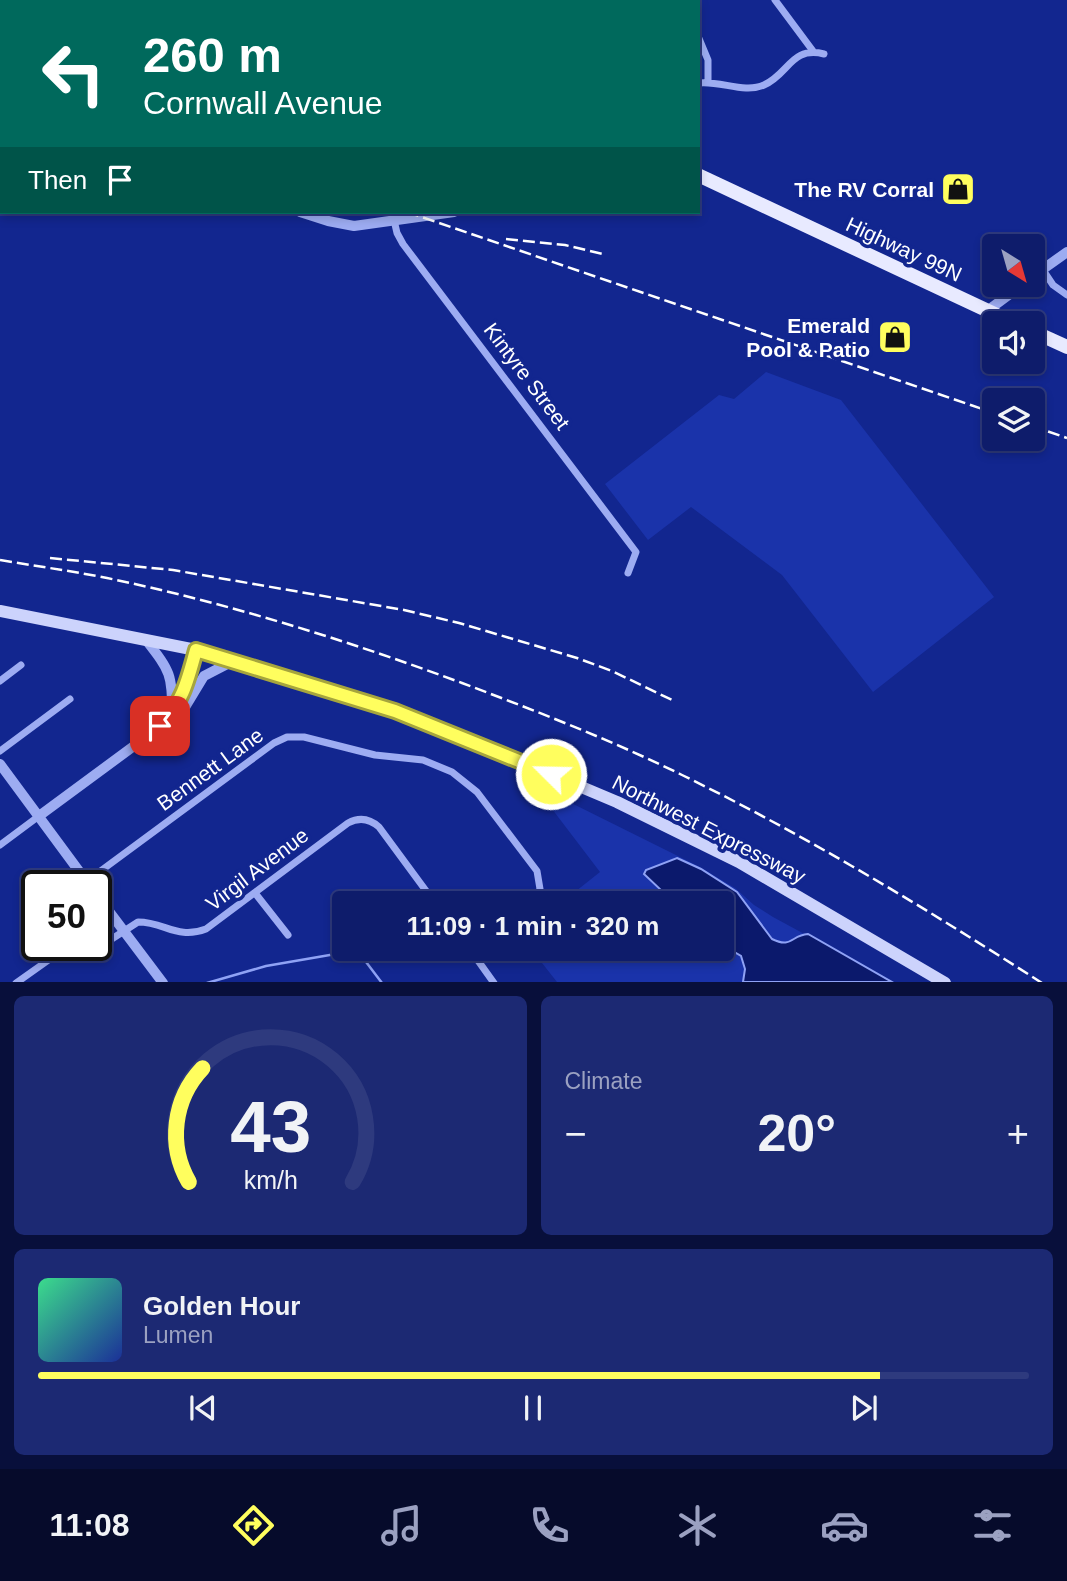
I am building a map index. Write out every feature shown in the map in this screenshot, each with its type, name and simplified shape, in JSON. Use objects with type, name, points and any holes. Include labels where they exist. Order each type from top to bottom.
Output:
[{"type":"main road","name":"Highway 99N","points":[[700,176],[988,311]]},
{"type":"main road","points":[[1045,337],[1067,347]]},
{"type":"main road","name":"Northwest Expressway","points":[[0,611],[196,650],[395,711],[617,802],[739,862],[945,982]]},
{"type":"street","points":[[775,0],[813,51]]},
{"type":"street","points":[[700,41],[708,60],[708,83]]},
{"type":"street","points":[[700,83],[760,87],[776,78],[797,57],[813,51],[824,54]]},
{"type":"street","points":[[306,214],[354,226],[439,214]]},
{"type":"street","name":"Kintyre Street","points":[[394,220],[397,233],[404,244],[636,552],[628,573]]},
{"type":"street","points":[[1045,268],[1067,252]]},
{"type":"street","points":[[1045,274],[1053,285],[1067,295]]},
{"type":"street","points":[[988,311],[1004,298]]},
{"type":"street","points":[[146,640],[171,678],[172,715]]},
{"type":"street","points":[[172,715],[183,696],[196,650]]},
{"type":"street","points":[[0,845],[172,715],[184,709],[204,676],[233,661]]},
{"type":"street","points":[[0,681],[21,665]]},
{"type":"street","points":[[0,751],[70,699]]},
{"type":"street","name":"Bennett Lane","points":[[106,870],[274,743],[287,737],[298,736],[375,755],[423,760],[442,766],[462,778],[477,792],[537,871],[539,891]]},
{"type":"street","points":[[0,764],[79,870]]},
{"type":"street","name":"Virgil Avenue","points":[[16,982],[64,949],[104,944],[133,924],[142,922],[181,934],[198,932],[212,925],[354,820],[366,819],[379,827],[426,891]]},
{"type":"street","points":[[255,892],[288,935]]},
{"type":"street","points":[[112,915],[163,982]]},
{"type":"street","points":[[480,961],[494,982]]},
{"type":"shaded area","points":[[766,372],[841,400],[994,597],[873,692],[782,575],[691,507],[648,540],[605,484],[719,395],[734,399]]},
{"type":"shaded area","points":[[533,784],[698,866],[735,888],[773,917],[893,982],[557,982],[540,961],[734,961],[734,891],[576,891],[600,872]]},
{"type":"shaded area","points":[[677,858],[701,869],[737,892],[772,939],[784,943],[808,934],[892,982],[743,982],[745,969],[741,956],[734,952],[734,891],[662,891],[644,874],[646,870]]},
{"type":"waterway","points":[[210,982],[266,966],[353,951],[360,954],[381,982]]},
{"type":"railway","points":[[413,214],[982,409]]},
{"type":"railway","points":[[506,239],[565,245],[603,254]]},
{"type":"railway","points":[[1045,430],[1067,438]]},
{"type":"railway","points":[[50,558],[173,570],[404,610],[459,623],[577,658],[612,671],[672,700]]},
{"type":"railway","points":[[0,560],[94,575],[197,599],[286,624],[418,667],[573,726],[655,762],[775,823],[910,900],[1040,982]]},
{"type":"place","name":"The RV Corral","points":[[958,189]]},
{"type":"place","name":"Emerald Pool & Patio","points":[[895,337]]},
{"type":"route","points":[[160,726],[172,715],[183,696],[196,650],[395,711],[551,774]]}]
